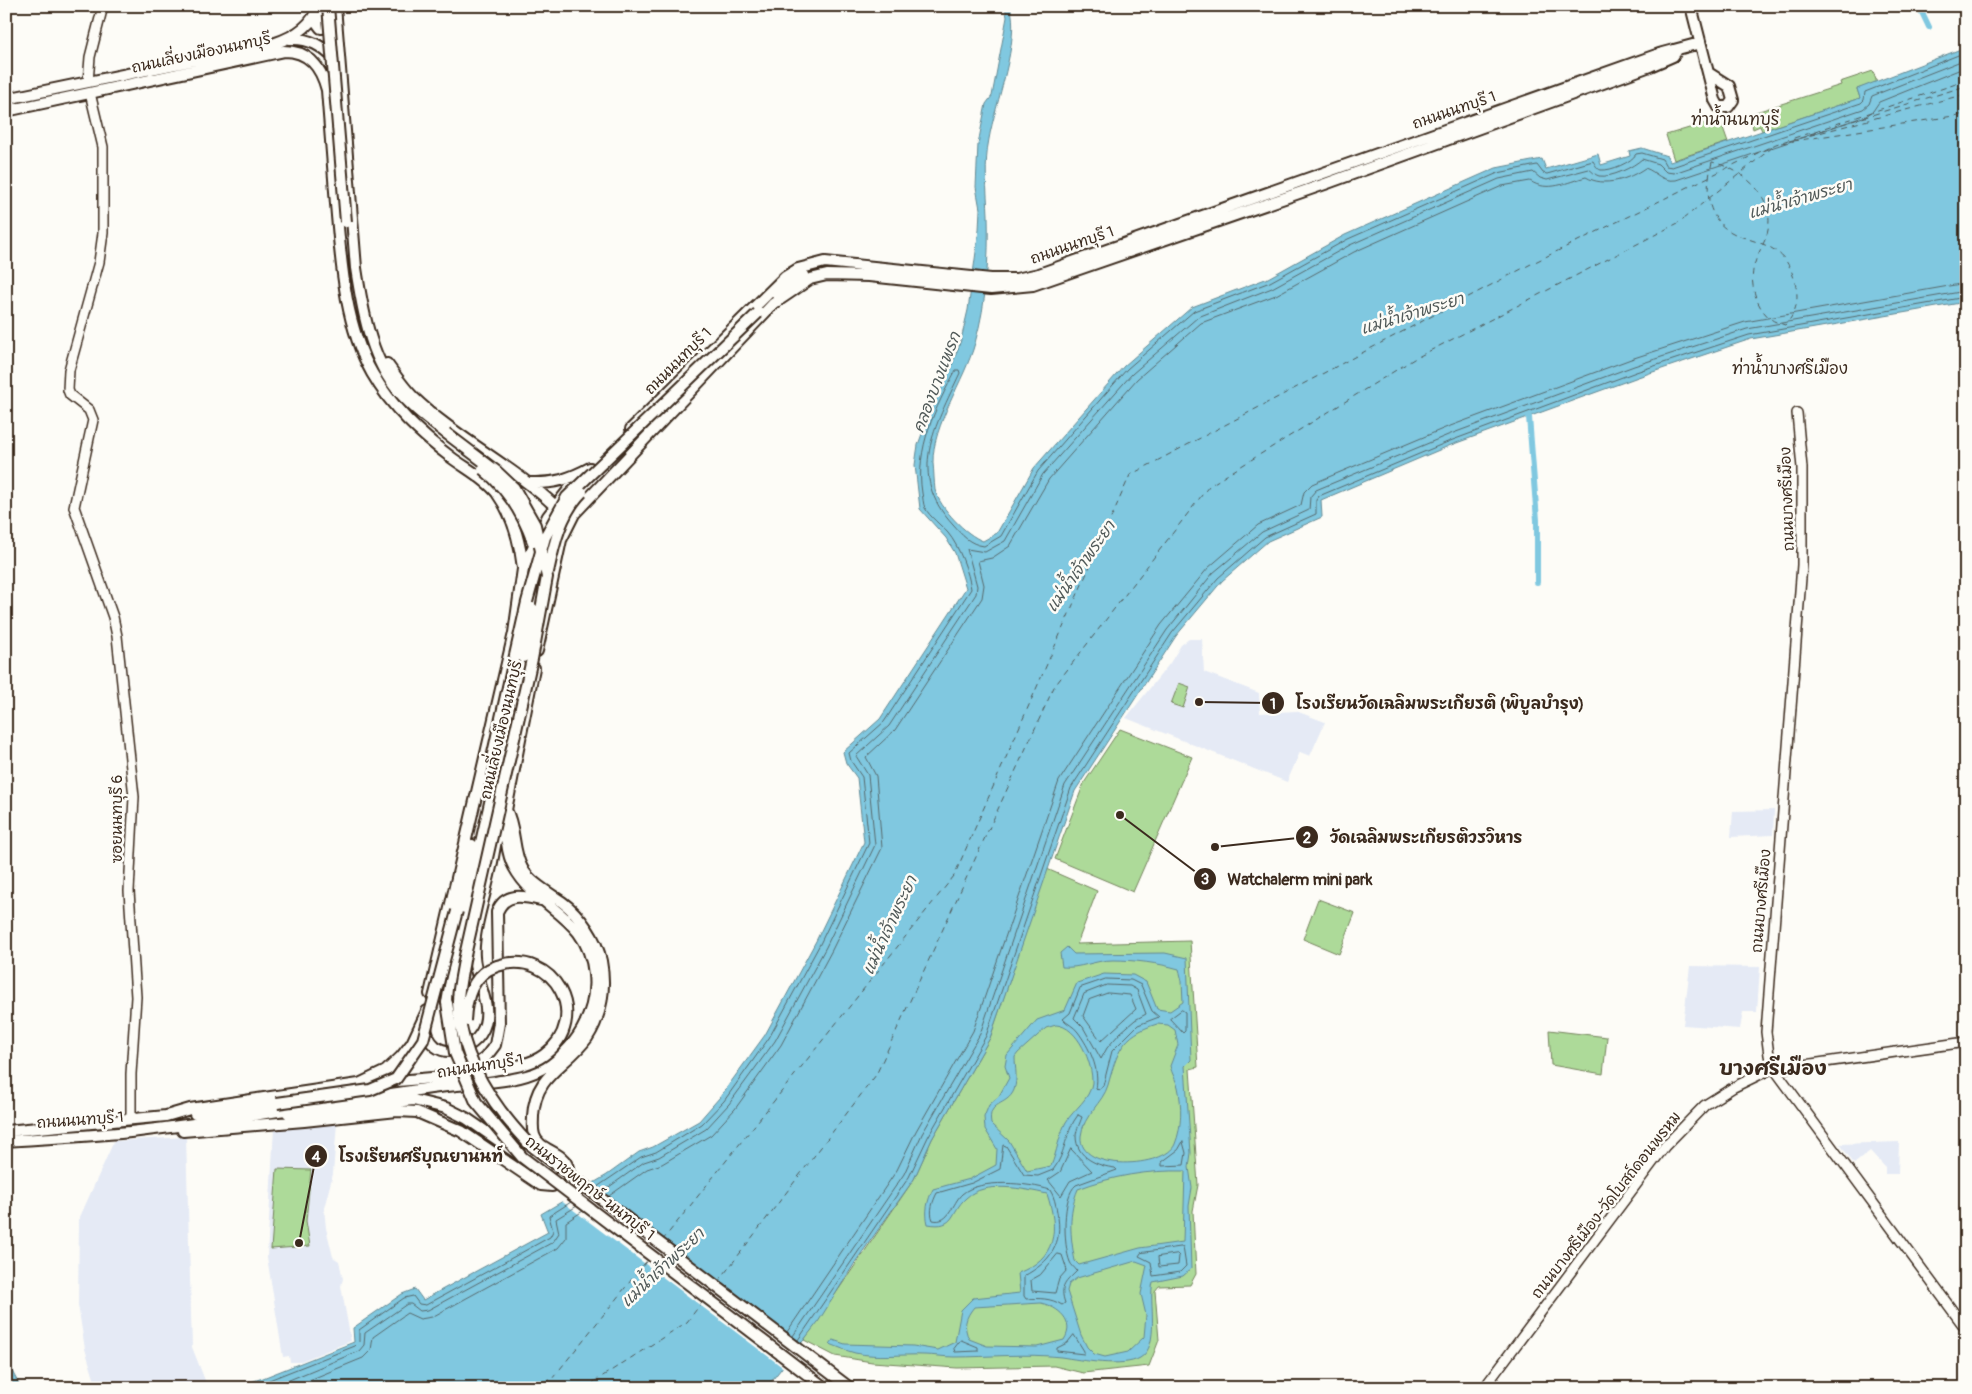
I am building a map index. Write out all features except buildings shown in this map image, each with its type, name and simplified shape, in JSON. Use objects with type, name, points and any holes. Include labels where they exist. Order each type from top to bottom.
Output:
[{"type":"main road","points":[[1690,6],[1710,74]]},
{"type":"main road","name":"ถนนเลี่ยงเมืองนนทบุรี","points":[[286,40],[305,27],[318,9]]},
{"type":"main road","points":[[318,9],[318,24],[325,29],[328,27],[333,9]]},
{"type":"main road","name":"ถนนเลี่ยงเมืองนนทบุรี","points":[[333,9],[356,268],[370,342],[412,396],[458,433],[526,481],[553,512]]},
{"type":"main road","points":[[333,9],[348,257],[370,342]]},
{"type":"main road","name":"ถนนเลี่ยงเมืองนนทบุรี","points":[[6,99],[286,40],[303,39],[320,46],[338,61]]},
{"type":"main road","name":"ถนนนนทบุรี 1","points":[[6,1140],[137,1131],[267,1113],[301,1106],[495,1081],[530,1074],[560,1056],[582,1031],[588,1017],[594,987],[594,974],[584,941],[574,925],[541,900],[514,868],[502,822],[561,540],[574,514],[602,483],[671,414],[758,316],[798,286],[810,280],[827,276],[869,276],[991,284],[1040,274],[1658,54],[1700,43]]},
{"type":"main road","points":[[308,57],[320,56],[320,46]]},
{"type":"main road","name":"ถนนเลี่ยงเมืองนนทบุรี","points":[[6,111],[284,51],[293,51],[308,57],[319,68],[327,90],[338,228],[347,296],[356,333],[365,359],[387,396],[426,438],[496,493],[511,519],[520,546],[523,569]]},
{"type":"main road","name":"ถนนนนทบุรี 1","points":[[6,1131],[166,1116],[190,1109],[359,1084],[386,1070],[401,1057],[412,1043],[426,1014],[514,633],[523,569],[553,512],[590,468],[785,277],[798,269],[825,262],[966,282]]},
{"type":"main road","points":[[546,577],[556,538],[573,501],[789,283],[806,274],[827,269],[862,267]]},
{"type":"main road","name":"ถนนเลี่ยงเมืองนนทบุรี","points":[[347,296],[391,390],[411,414],[496,472],[514,488],[535,525],[546,577],[532,659],[464,960],[458,1001],[464,1034],[477,1073],[486,1092],[515,1130],[546,1157]]},
{"type":"main road","points":[[166,1116],[210,1114],[370,1090],[396,1079],[423,1040],[457,911],[527,602],[545,536],[567,497],[758,316]]},
{"type":"main road","name":"ถนนเลี่ยงเมืองนนทบุรี","points":[[443,435],[490,474],[518,508],[535,548],[537,580],[524,657],[455,957],[447,1003]]},
{"type":"main road","points":[[496,493],[509,502],[517,501],[523,495],[526,481],[549,484],[574,477],[590,468]]},
{"type":"main road","name":"ถนนนนทบุรี 1","points":[[502,504],[518,521],[567,510],[589,490],[602,483]]},
{"type":"main road","points":[[553,512],[561,540]]},
{"type":"main road","points":[[514,633],[524,624],[531,623],[539,628],[541,638]]},
{"type":"main road","points":[[137,1131],[200,1131],[396,1111],[417,1112],[461,1131],[541,1185],[552,1186],[568,1168],[563,1159],[536,1140],[533,1131],[534,1107],[538,1092],[544,1081],[552,1071],[572,1055],[587,1037],[597,1019],[604,986],[601,959],[592,937],[580,920],[564,904],[543,890],[522,869],[514,848],[510,816],[506,810]]},
{"type":"main road","points":[[426,1014],[427,1037],[440,1050],[452,1052],[463,1049],[476,1039],[485,1024],[486,1005],[477,978],[474,949],[502,822]]},
{"type":"main road","points":[[454,1076],[477,1064],[495,1045],[499,1023],[497,912],[499,906],[508,898],[518,896],[541,900]]},
{"type":"main road","points":[[447,1003],[447,964],[457,911]]},
{"type":"main road","points":[[359,1084],[454,1076],[523,1065],[535,1060],[557,1043],[565,1029],[566,1015],[563,995],[553,979],[536,966],[526,963],[502,964],[488,969],[475,980],[468,996],[464,1034]]},
{"type":"main road","name":"ถนนราชพฤกษ์-นนทบุรี 1","points":[[447,1003],[455,1053],[476,1102],[522,1157],[825,1388]]},
{"type":"main road","points":[[267,1113],[327,1111],[413,1100],[430,1104],[466,1118],[522,1157]]},
{"type":"main road","name":"ถนนราชพฤกษ์-นนทบุรี 1","points":[[546,1157],[850,1388]]},
{"type":"street","points":[[88,82],[90,57],[103,6]]},
{"type":"street","name":"ซอยนนทบุรี 6","points":[[90,93],[103,147],[103,233],[99,262],[69,377],[70,395],[89,410],[93,420],[75,496],[75,514],[113,617],[117,636],[133,782],[129,891],[136,997],[131,1074],[131,1119]]},
{"type":"street","name":"ถนนบางศรีเมือง","points":[[1797,413],[1802,468],[1802,562],[1769,970],[1766,1041],[1774,1069],[1966,1329]]},
{"type":"street","name":"ถนนบางศรีเมือง-วัดโบสถ์ดอนพรหม","points":[[1484,1388],[1678,1130],[1714,1098],[1758,1075],[1774,1069],[1966,1042]]},
{"type":"shaded area","points":[[1189,639],[1202,639],[1204,672],[1259,693],[1260,713],[1296,711],[1325,722],[1310,756],[1300,752],[1287,782],[1126,718],[1170,663],[1181,645]]},
{"type":"shaded area","points":[[1774,810],[1773,835],[1731,837],[1733,811]]},
{"type":"shaded area","points":[[1690,966],[1760,967],[1757,1012],[1743,1012],[1740,1029],[1683,1025]]},
{"type":"shaded area","points":[[337,1123],[333,1174],[324,1208],[326,1228],[333,1257],[339,1261],[343,1279],[341,1286],[351,1341],[299,1362],[290,1362],[289,1356],[283,1357],[267,1257],[274,1127]]},
{"type":"shaded area","points":[[186,1137],[192,1347],[208,1388],[97,1388],[85,1349],[78,1305],[79,1219],[114,1141]]},
{"type":"shaded area","points":[[1899,1142],[1898,1174],[1885,1174],[1885,1167],[1870,1151],[1854,1164],[1840,1144]]},
{"type":"green space","points":[[1873,71],[1877,83],[1857,89],[1860,98],[1762,131],[1760,126],[1753,129],[1750,114],[1841,85],[1840,82]]},
{"type":"green space","points":[[1709,122],[1710,126],[1721,122],[1728,142],[1674,160],[1666,135]]},
{"type":"green space","points":[[1179,683],[1190,687],[1183,708],[1171,704]]},
{"type":"green space","points":[[1120,729],[1192,757],[1133,892],[1055,859],[1084,783]]},
{"type":"green space","points":[[1047,869],[1097,891],[1077,944],[1190,941],[1198,1067],[1190,1069],[1198,1185],[1193,1211],[1196,1274],[1190,1285],[1159,1286],[1155,1291],[1159,1340],[1149,1366],[1083,1373],[1054,1366],[957,1368],[872,1362],[835,1356],[804,1340],[914,1179],[932,1139],[990,1038]]},
{"type":"green space","points":[[1318,899],[1355,913],[1339,954],[1303,939]]},
{"type":"green space","points":[[1549,1030],[1607,1037],[1603,1074],[1551,1065]]},
{"type":"green space","points":[[277,1169],[311,1170],[306,1221],[310,1246],[271,1249]]},
{"type":"water","name":"แม่น้ำเจ้าพระยา","points":[[1005,6],[1010,6],[1013,20],[1012,36],[1006,72],[987,148],[988,247],[982,311],[970,357],[938,433],[933,463],[935,490],[942,505],[954,520],[969,533],[983,541],[997,533],[1034,468],[1124,366],[1192,307],[1268,278],[1345,235],[1496,168],[1542,159],[1546,169],[1598,154],[1601,165],[1630,156],[1629,151],[1642,148],[1667,156],[1670,162],[1860,98],[1857,89],[1966,47],[1966,302],[1751,339],[1638,377],[1451,445],[1321,500],[1322,517],[1268,541],[1222,581],[1176,636],[1075,791],[990,1038],[932,1139],[914,1179],[856,1261],[818,1322],[766,1388],[232,1388],[263,1378],[354,1342],[353,1328],[402,1294],[415,1289],[423,1300],[548,1232],[541,1214],[607,1175],[639,1152],[653,1147],[699,1121],[720,1097],[765,1035],[816,941],[864,842],[857,778],[846,763],[843,752],[880,719],[966,588],[955,553],[946,538],[920,509],[915,465],[918,445],[928,417],[951,368],[961,340],[968,310],[979,230],[980,209],[976,187],[978,144],[986,104],[992,96],[1007,17]]},
{"type":"water","points":[[1067,947],[1074,954],[1165,953],[1187,958],[1191,1060],[1185,1066],[1191,1153],[1189,1167],[1192,1188],[1189,1206],[1191,1269],[1183,1276],[1153,1282],[1152,1334],[1146,1352],[1140,1358],[1133,1361],[1113,1363],[1034,1355],[954,1357],[872,1355],[855,1353],[830,1344],[833,1340],[845,1344],[913,1346],[938,1350],[955,1342],[961,1310],[973,1298],[1020,1293],[1018,1273],[1031,1267],[1047,1251],[1052,1241],[1053,1219],[1047,1194],[1005,1187],[983,1189],[974,1192],[966,1198],[948,1222],[937,1225],[928,1224],[927,1220],[927,1206],[933,1189],[970,1179],[996,1165],[997,1149],[985,1129],[984,1117],[989,1105],[999,1096],[1009,1078],[1005,1066],[1007,1055],[1037,1020],[1065,1010],[1077,983],[1104,974],[1133,975],[1146,982],[1157,1009],[1170,1011],[1183,1002],[1182,981],[1179,969],[1138,961],[1121,960],[1106,960],[1075,967],[1062,967],[1060,953]],"holes":[[[1157,1024],[1168,1025],[1175,1030],[1178,1045],[1170,1066],[1178,1087],[1180,1101],[1181,1116],[1177,1137],[1175,1144],[1168,1152],[1156,1158],[1141,1162],[1107,1161],[1093,1156],[1084,1148],[1081,1136],[1085,1122],[1102,1098],[1108,1085],[1114,1064],[1122,1047],[1135,1034]],[[1056,1025],[1064,1027],[1077,1039],[1087,1057],[1092,1075],[1092,1083],[1085,1099],[1066,1122],[1051,1166],[1027,1171],[1009,1141],[991,1124],[991,1116],[995,1107],[1007,1099],[1014,1090],[1016,1077],[1015,1057],[1046,1028]],[[1185,1171],[1183,1242],[1140,1248],[1079,1265],[1075,1261],[1071,1216],[1078,1189],[1117,1177]],[[1136,1261],[1147,1265],[1141,1294],[1146,1315],[1144,1337],[1128,1352],[1105,1357],[1094,1354],[1087,1347],[1081,1335],[1067,1291],[1069,1284],[1077,1278]],[[1041,1303],[1059,1311],[1066,1321],[1067,1333],[1064,1340],[1037,1347],[987,1346],[969,1339],[966,1326],[974,1307]]]},
{"type":"water","points":[[6,1360],[21,1388],[6,1388]]},
{"type":"pier","points":[[588,1184],[803,1345],[785,1369],[560,1200]]},
{"type":"waterway","points":[[1919,6],[1929,27]]},
{"type":"waterway","points":[[1529,417],[1537,520],[1537,582]]},
{"type":"ferry route","points":[[662,1241],[954,876],[1130,475],[1531,264],[1776,144],[1966,79]]},
{"type":"ferry route","points":[[1810,134],[1966,86]]},
{"type":"ferry route","points":[[1789,141],[1966,94]]},
{"type":"ferry route","points":[[1781,143],[1966,114]]},
{"type":"ferry route","points":[[718,1282],[876,1075],[1054,687],[1209,486],[1414,359],[1678,223],[1773,147]]},
{"type":"ferry route","points":[[1712,162],[1708,196],[1714,215],[1723,226],[1734,233],[1758,242],[1770,248],[1781,256],[1790,268],[1796,287],[1797,298],[1794,313],[1785,325],[1774,321],[1766,314],[1758,302],[1753,287],[1754,266],[1757,257],[1759,252],[1761,248],[1763,243],[1765,239],[1768,230],[1769,217],[1766,206],[1754,185],[1745,177],[1723,165],[1712,162]]},
{"type":"ferry route","points":[[522,1388],[552,1379],[649,1258]]},
{"type":"ferry route","points":[[584,1388],[687,1322],[703,1301]]},
{"type":"place","name":"โรงเรียนวัดเฉลิมพระเกียรติ (พิบูลบำรุง)","points":[[1199,702]]},
{"type":"place","name":"Watchalerm mini park","points":[[1120,815]]},
{"type":"place","name":"วัดเฉลิมพระเกียรติวรวิหาร","points":[[1215,847]]},
{"type":"place","name":"โรงเรียนศรีบุณยานนท์","points":[[299,1243]]},
{"type":"district","name":"ท่าน้ำนนทบุรี","points":[[1735,119]]},
{"type":"district","name":"ท่าน้ำบางศรีเมือง","points":[[1790,368]]},
{"type":"district","name":"บางศรีเมือง","points":[[1773,1068]]},
{"type":"water label","name":"คลองบางแพรก","points":[[936,382]]}]
